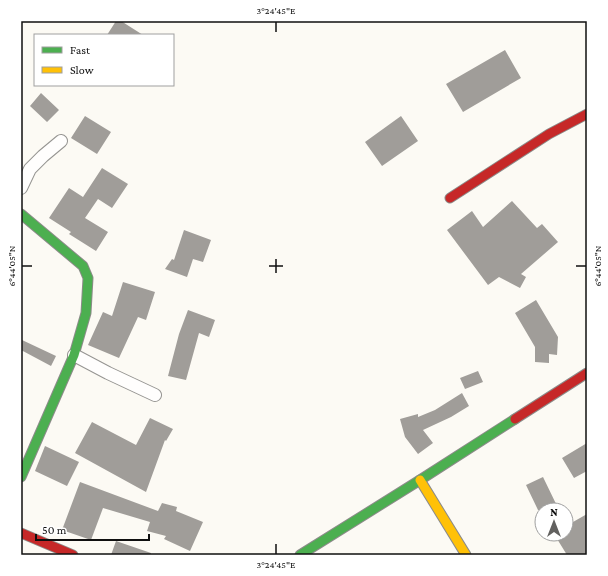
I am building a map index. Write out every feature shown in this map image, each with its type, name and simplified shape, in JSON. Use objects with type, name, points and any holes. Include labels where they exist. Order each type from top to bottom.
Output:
[{"type":"street","points":[[450,198],[506,160],[549,134],[587,114]]},
{"type":"street","points":[[21,188],[30,168],[61,141]]},
{"type":"street","points":[[21,214],[83,266],[88,278],[86,313],[74,355],[21,477]]},
{"type":"street","points":[[74,355],[154,395]]},
{"type":"street","points":[[300,555],[587,373]]},
{"type":"street","points":[[420,480],[466,555]]},
{"type":"street","points":[[21,533],[74,555]]},
{"type":"building","points":[[116,21],[121,21],[141,34],[108,34]]},
{"type":"building","points":[[505,50],[521,78],[463,112],[446,84]]},
{"type":"building","points":[[41,93],[59,110],[47,122],[30,106]]},
{"type":"building","points":[[85,116],[111,132],[97,154],[71,138]]},
{"type":"building","points":[[401,116],[418,141],[382,166],[365,142]]},
{"type":"building","points":[[102,168],[128,184],[112,208],[98,199],[85,218],[108,232],[96,251],[69,234],[71,232],[49,218],[69,188],[83,197]]},
{"type":"building","points":[[512,201],[537,228],[542,224],[558,242],[521,274],[526,277],[520,288],[499,277],[488,285],[447,230],[472,211],[483,227]]},
{"type":"building","points":[[184,230],[211,240],[203,262],[193,259],[187,277],[165,269],[172,259],[174,260]]},
{"type":"building","points":[[123,282],[155,292],[146,320],[138,317],[119,358],[88,345],[103,312],[112,316]]},
{"type":"building","points":[[536,300],[558,337],[557,355],[549,354],[549,363],[535,362],[535,347],[515,313]]},
{"type":"building","points":[[188,310],[215,320],[209,337],[199,333],[186,380],[168,376],[179,334]]},
{"type":"building","points":[[22,340],[56,356],[51,366],[21,350]]},
{"type":"building","points":[[478,371],[483,382],[465,389],[460,378]]},
{"type":"building","points":[[462,393],[469,406],[451,417],[423,430],[433,443],[418,454],[405,437],[400,419],[418,414],[418,417],[435,410]]},
{"type":"building","points":[[150,418],[173,429],[166,441],[165,440],[146,492],[75,453],[92,422],[136,445]]},
{"type":"building","points":[[587,443],[587,471],[574,478],[562,458]]},
{"type":"building","points":[[45,446],[79,462],[67,486],[35,471]]},
{"type":"building","points":[[543,477],[555,502],[534,502],[526,485]]},
{"type":"building","points":[[80,482],[158,511],[162,503],[177,507],[176,511],[203,522],[190,551],[164,539],[166,536],[147,531],[150,522],[103,508],[91,540],[62,530]]},
{"type":"building","points":[[587,514],[587,555],[567,555],[559,542],[574,542],[574,521]]},
{"type":"building","points":[[116,541],[151,553],[151,555],[111,555]]},
{"type":"traffic: fast","points":[[21,214],[83,266],[88,278],[86,313],[74,355],[21,477]]},
{"type":"traffic: fast","points":[[300,555],[515,419]]},
{"type":"traffic: slow","points":[[420,480],[466,555]]},
{"type":"traffic: jam","points":[[450,198],[549,134],[587,114]]},
{"type":"traffic: jam","points":[[515,419],[587,373]]},
{"type":"traffic: jam","points":[[21,533],[73,555]]}]
